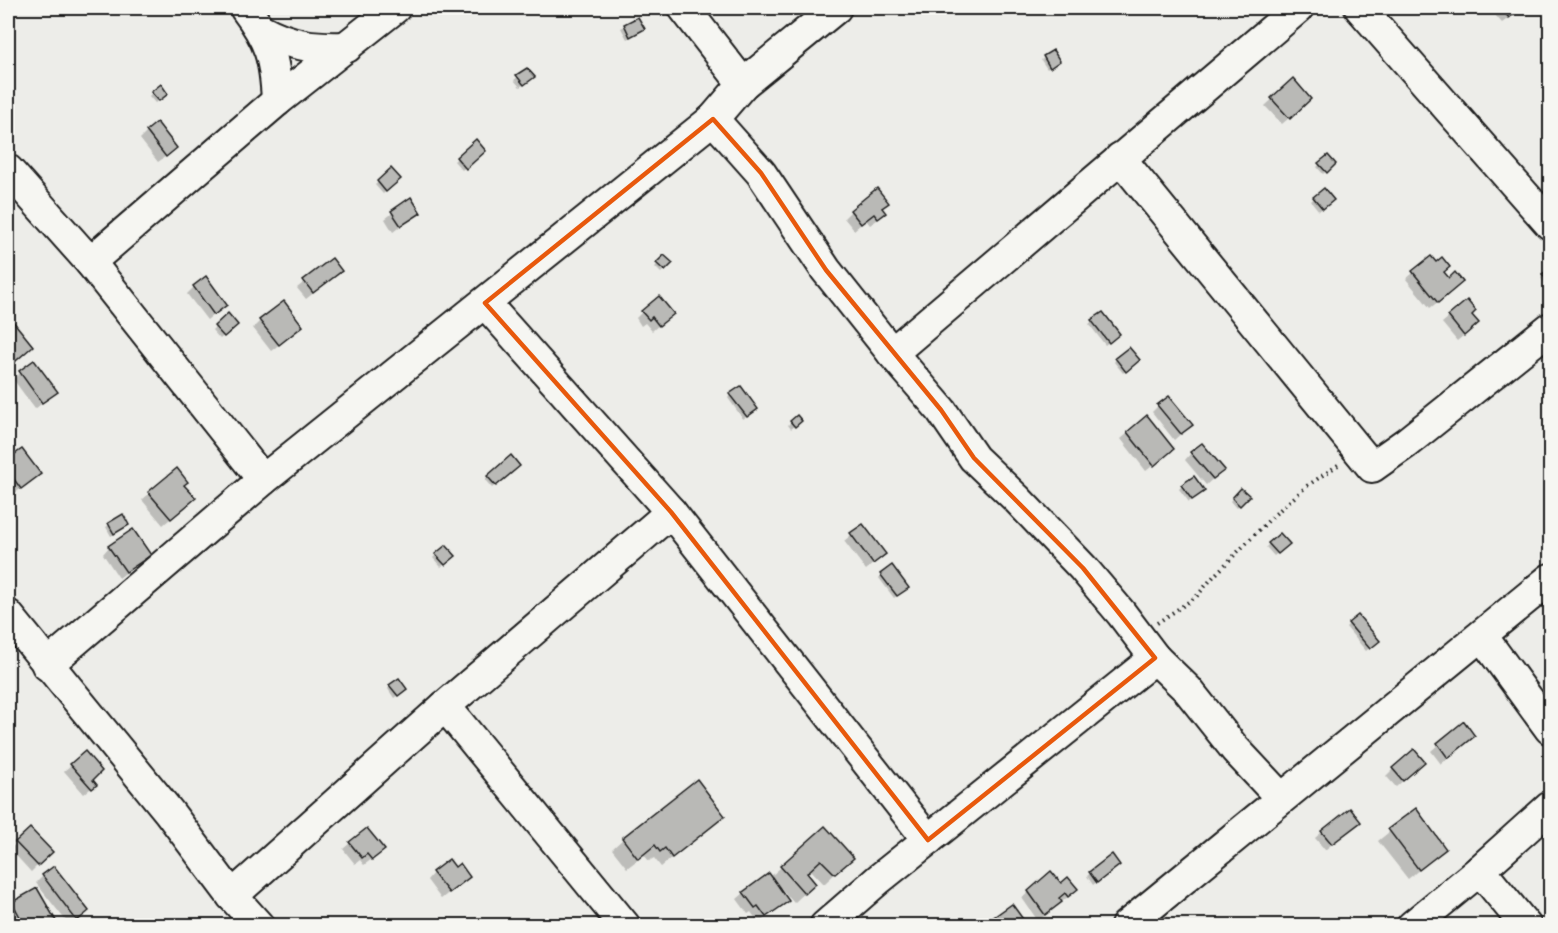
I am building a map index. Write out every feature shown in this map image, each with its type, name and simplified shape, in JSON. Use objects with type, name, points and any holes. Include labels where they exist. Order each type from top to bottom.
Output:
[{"type":"street","points":[[90,262],[278,101],[395,8]]},
{"type":"street","points":[[684,8],[744,84]]},
{"type":"street","points":[[47,665],[263,480],[713,119],[744,84],[836,8]]},
{"type":"street","points":[[892,353],[1298,8]]},
{"type":"street","points":[[1360,8],[1551,224]]},
{"type":"street","points":[[254,19],[280,40],[306,46],[347,47]]},
{"type":"street","points":[[254,19],[274,65],[278,101]]},
{"type":"street","points":[[713,119],[761,173],[826,270],[941,410],[974,458],[1083,568],[1147,648],[1188,690],[1235,749],[1281,798]]},
{"type":"street","points":[[1120,158],[1372,467],[1406,443],[1551,328]]},
{"type":"street","points":[[8,170],[90,262],[263,480]]},
{"type":"street","points":[[485,303],[671,512],[928,840]]},
{"type":"street","points":[[232,896],[445,706],[671,512]]},
{"type":"street","points":[[1126,926],[1551,579]]},
{"type":"street","points":[[8,615],[169,812],[232,896],[259,926]]},
{"type":"street","points":[[1482,636],[1551,729]]},
{"type":"street","points":[[825,926],[928,840],[1147,648]]},
{"type":"street","points":[[445,706],[625,926]]},
{"type":"street","points":[[1412,926],[1551,807]]},
{"type":"street","points":[[1480,870],[1526,926]]},
{"type":"path","points":[[1147,648],[1167,615],[1196,597],[1274,515],[1307,486],[1359,451]]},
{"type":"highlighted area","points":[[713,119],[761,173],[826,270],[941,410],[974,458],[1083,568],[1155,658],[928,840],[671,512],[485,303]]},
{"type":"building","points":[[1501,8],[1522,8],[1509,18]]},
{"type":"building","points":[[638,17],[645,29],[630,37],[624,24]]},
{"type":"building","points":[[1053,50],[1060,61],[1050,68],[1043,56]]},
{"type":"building","points":[[527,68],[535,77],[524,85],[516,75]]},
{"type":"building","points":[[1293,78],[1311,99],[1290,119],[1271,98]]},
{"type":"building","points":[[161,84],[168,94],[159,101],[151,92]]},
{"type":"building","points":[[157,122],[177,148],[166,157],[146,131]]},
{"type":"building","points":[[476,139],[486,151],[466,169],[456,157]]},
{"type":"building","points":[[1328,155],[1336,164],[1327,173],[1318,163]]},
{"type":"building","points":[[391,168],[401,179],[386,192],[377,181]]},
{"type":"building","points":[[877,188],[889,203],[882,208],[886,213],[878,219],[874,214],[861,224],[850,210]]},
{"type":"building","points":[[1324,188],[1334,200],[1323,209],[1313,197]]},
{"type":"building","points":[[411,197],[421,213],[401,226],[391,211]]},
{"type":"building","points":[[664,255],[673,263],[665,271],[656,263]]},
{"type":"building","points":[[1431,256],[1436,262],[1442,257],[1450,267],[1444,272],[1449,278],[1455,272],[1463,282],[1438,303],[1412,271]]},
{"type":"building","points":[[332,258],[342,271],[313,293],[303,280]]},
{"type":"building","points":[[1550,269],[1550,284],[1542,274]]},
{"type":"building","points":[[206,276],[227,305],[214,315],[193,286]]},
{"type":"building","points":[[659,296],[674,314],[659,326],[652,317],[649,320],[641,311]]},
{"type":"building","points":[[1467,300],[1476,311],[1472,315],[1479,323],[1464,336],[1448,316]]},
{"type":"building","points":[[284,301],[303,326],[279,345],[259,320]]},
{"type":"building","points":[[1103,312],[1120,334],[1109,343],[1091,320]]},
{"type":"building","points":[[228,313],[238,325],[224,337],[214,326]]},
{"type":"building","points":[[8,315],[33,346],[10,366],[8,363]]},
{"type":"building","points":[[1129,347],[1140,360],[1126,372],[1115,358]]},
{"type":"building","points":[[34,360],[58,392],[42,403],[19,371]]},
{"type":"building","points":[[741,386],[758,409],[747,417],[729,394]]},
{"type":"building","points":[[1169,396],[1193,425],[1181,434],[1157,405]]},
{"type":"building","points":[[797,415],[802,421],[795,427],[790,421]]},
{"type":"building","points":[[1147,415],[1174,449],[1154,466],[1127,432]]},
{"type":"building","points":[[1202,443],[1225,470],[1213,479],[1190,452]]},
{"type":"building","points":[[22,449],[41,474],[21,489],[8,471],[8,459]]},
{"type":"building","points":[[511,455],[520,466],[496,486],[487,476]]},
{"type":"building","points":[[177,468],[188,482],[184,485],[196,498],[171,519],[148,492]]},
{"type":"building","points":[[1194,476],[1205,491],[1192,500],[1181,485]]},
{"type":"building","points":[[1241,488],[1250,496],[1240,506],[1232,498]]},
{"type":"building","points":[[123,514],[129,525],[114,534],[108,523]]},
{"type":"building","points":[[863,524],[886,554],[873,564],[850,533]]},
{"type":"building","points":[[133,529],[151,555],[126,572],[108,546]]},
{"type":"building","points":[[1280,533],[1290,544],[1278,554],[1268,543]]},
{"type":"building","points":[[446,545],[456,556],[445,565],[435,554]]},
{"type":"building","points":[[892,565],[909,588],[897,596],[880,574]]},
{"type":"building","points":[[1358,615],[1380,641],[1370,649],[1348,623]]},
{"type":"building","points":[[399,678],[407,689],[398,696],[389,685]]},
{"type":"building","points":[[1464,721],[1475,736],[1448,758],[1437,743]]},
{"type":"building","points":[[1414,749],[1425,762],[1403,781],[1392,768]]},
{"type":"building","points":[[85,751],[102,771],[93,780],[97,785],[92,789],[70,764]]},
{"type":"building","points":[[697,779],[725,816],[672,858],[665,848],[660,852],[655,845],[638,859],[622,838]]},
{"type":"building","points":[[1350,808],[1361,822],[1332,844],[1321,831]]},
{"type":"building","points":[[1416,808],[1446,849],[1419,870],[1388,829]]},
{"type":"building","points":[[825,826],[854,858],[835,874],[821,860],[807,873],[816,884],[805,894],[780,866]]},
{"type":"building","points":[[30,828],[53,852],[38,866],[15,842]]},
{"type":"building","points":[[367,828],[385,850],[372,860],[367,854],[362,858],[349,842]]},
{"type":"building","points":[[1112,854],[1120,865],[1097,883],[1089,872]]},
{"type":"building","points":[[449,859],[455,867],[460,863],[470,877],[449,893],[432,872]]},
{"type":"building","points":[[54,866],[89,911],[77,921],[42,875]]},
{"type":"building","points":[[1051,871],[1061,883],[1068,877],[1078,889],[1068,897],[1065,893],[1059,898],[1062,902],[1045,915],[1028,891]]},
{"type":"building","points":[[769,873],[789,901],[766,917],[758,906],[755,908],[743,892]]},
{"type":"building","points":[[37,888],[59,926],[39,926],[38,923],[25,926],[12,902]]},
{"type":"building","points":[[1012,904],[1028,926],[995,926],[991,919]]}]
